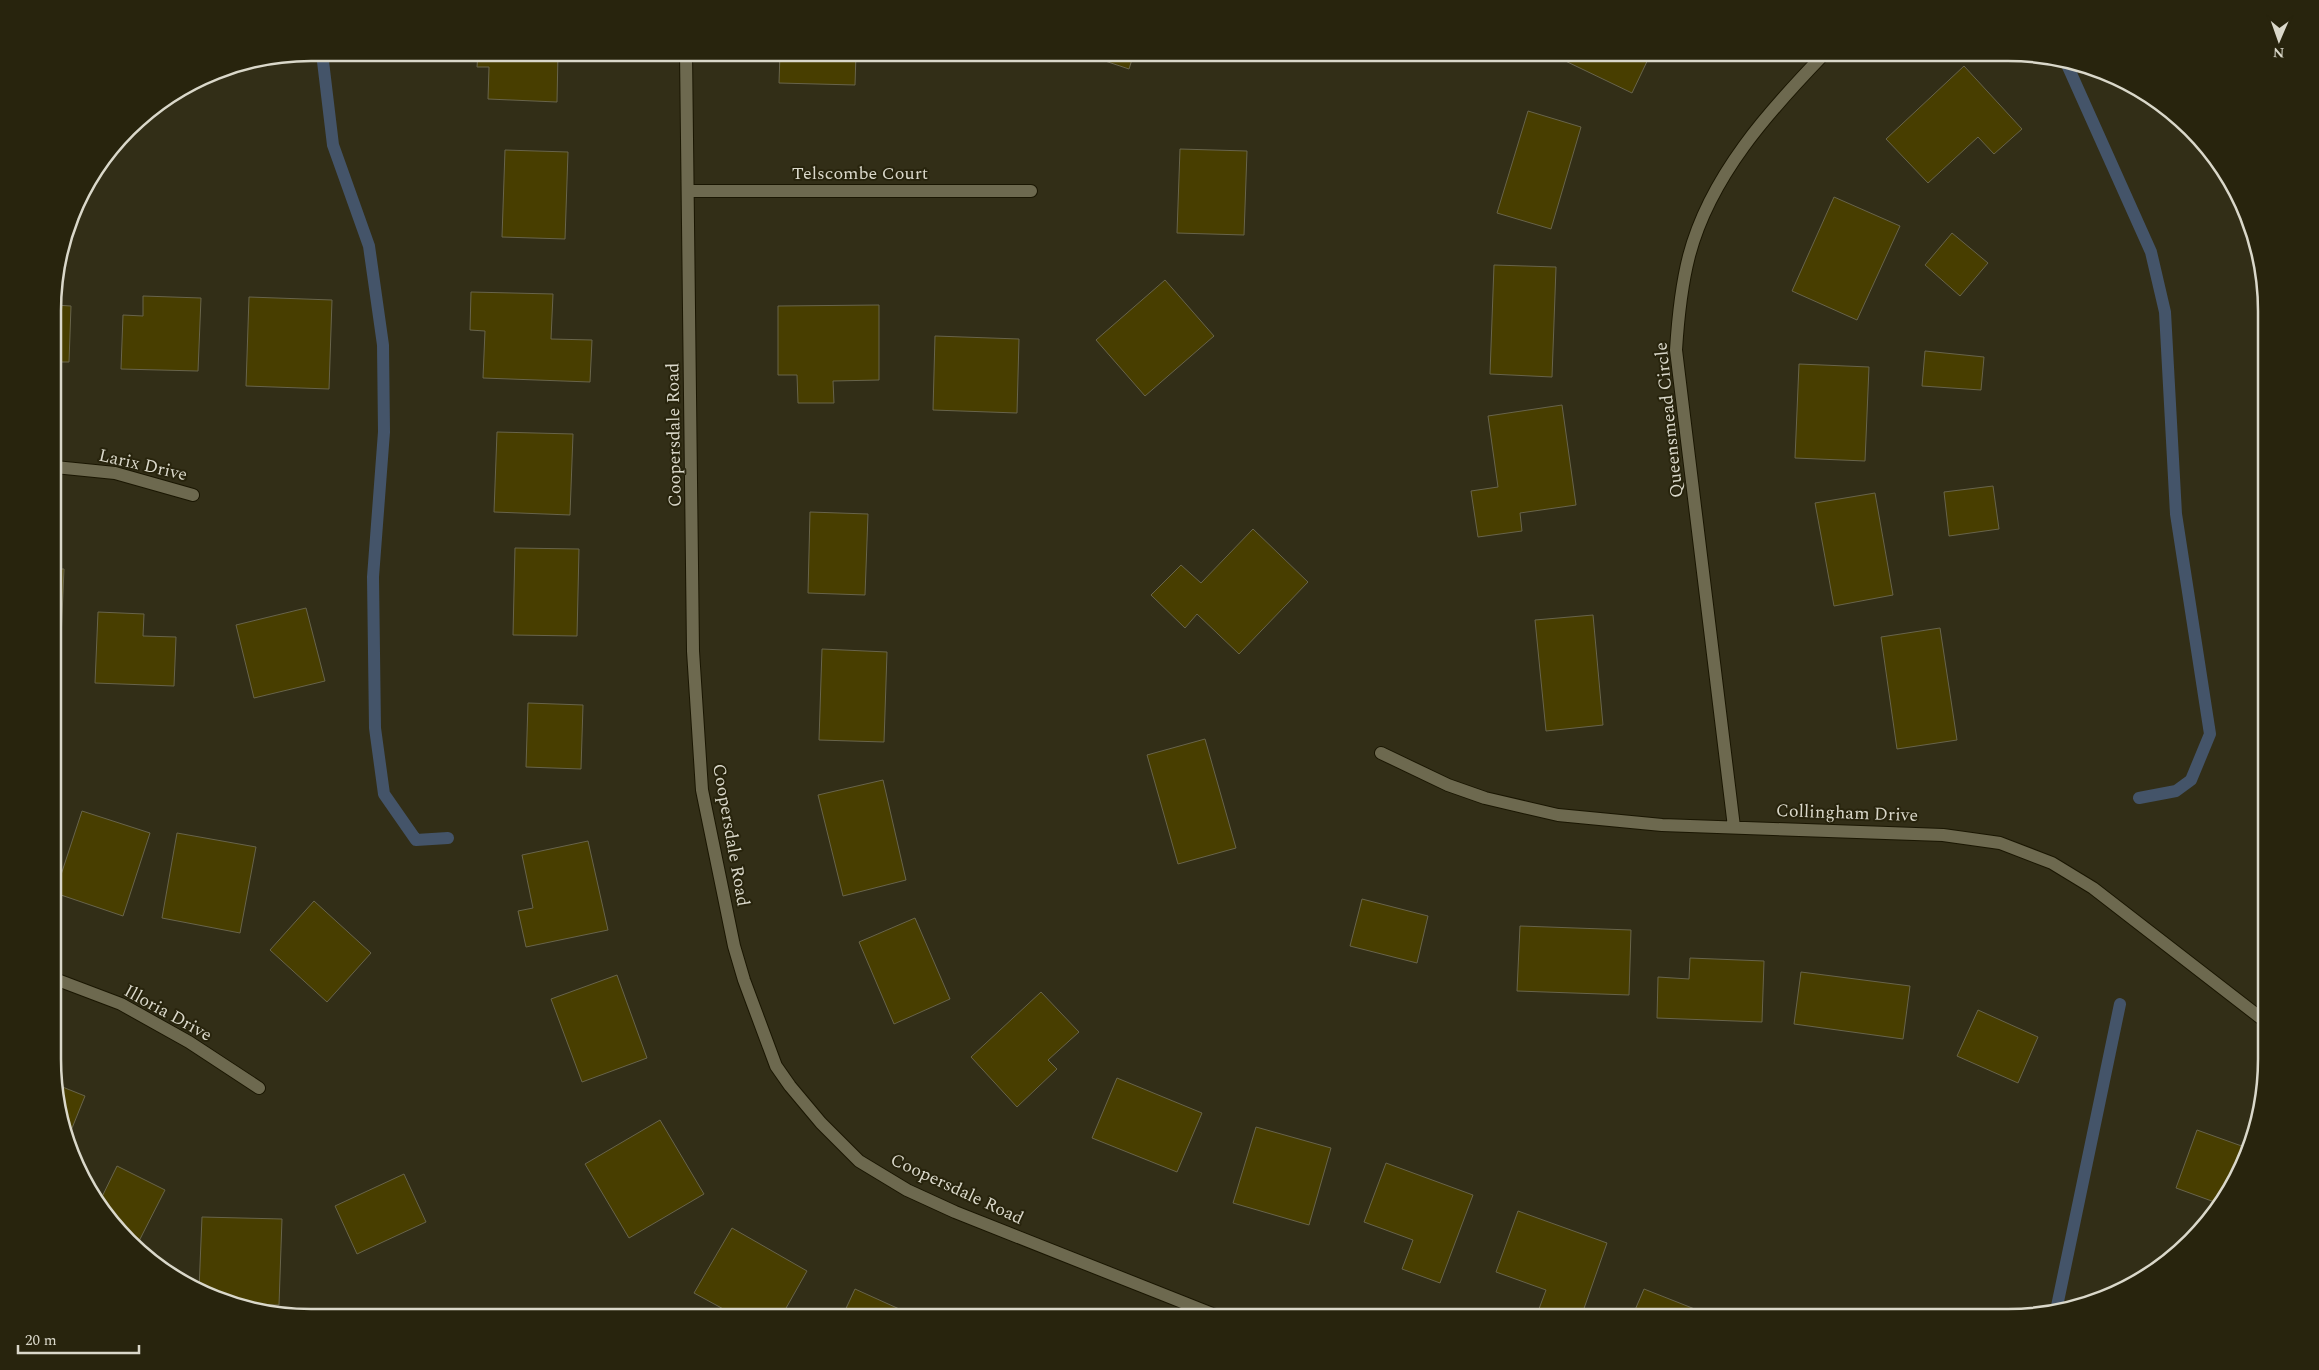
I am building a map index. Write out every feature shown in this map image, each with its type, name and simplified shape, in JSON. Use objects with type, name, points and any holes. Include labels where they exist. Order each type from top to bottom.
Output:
[{"type":"street","name":"Coopersdale Road","points":[[686,61],[693,651],[702,790],[734,946],[744,980],[776,1066],[821,1123],[859,1161],[907,1190],[955,1212],[1200,1309]]},
{"type":"street","name":"Queensmead Circle","points":[[1734,827],[1676,350],[1680,299],[1690,254],[1709,203],[1744,146],[1790,89],[1816,61]]},
{"type":"street","name":"Telscombe Court","points":[[689,191],[1031,191]]},
{"type":"street","name":"Larix Drive","points":[[61,468],[115,473],[194,495]]},
{"type":"street","name":"Collingham Drive","points":[[1381,753],[1448,785],[1485,798],[1558,815],[1662,825],[1943,834],[2000,843],[2052,863],[2093,888],[2258,1016]]},
{"type":"street","name":"Illoria Drive","points":[[61,981],[121,1004],[189,1042],[259,1088]]},
{"type":"building","points":[[477,61],[558,61],[557,102],[488,99],[489,67],[477,67]]},
{"type":"building","points":[[780,61],[856,61],[855,85],[779,83]]},
{"type":"building","points":[[1105,61],[1132,61],[1129,69]]},
{"type":"building","points":[[1565,61],[1647,61],[1632,93]]},
{"type":"building","points":[[1964,66],[2022,129],[1994,154],[1978,137],[1928,183],[1886,139]]},
{"type":"building","points":[[1528,111],[1581,127],[1551,229],[1497,213]]},
{"type":"building","points":[[1180,149],[1247,151],[1244,235],[1177,233]]},
{"type":"building","points":[[505,150],[568,152],[565,239],[502,237]]},
{"type":"building","points":[[1834,197],[1900,226],[1857,320],[1792,291]]},
{"type":"building","points":[[1952,233],[1988,263],[1960,296],[1925,265]]},
{"type":"building","points":[[1494,265],[1556,267],[1552,377],[1490,374]]},
{"type":"building","points":[[1165,280],[1214,336],[1145,396],[1096,340]]},
{"type":"building","points":[[471,292],[553,294],[551,339],[592,340],[590,382],[483,378],[485,331],[470,330]]},
{"type":"building","points":[[143,296],[201,298],[198,371],[121,369],[123,315],[143,316]]},
{"type":"building","points":[[249,297],[332,300],[329,389],[246,386]]},
{"type":"building","points":[[61,305],[71,306],[69,362],[61,362]]},
{"type":"building","points":[[879,305],[879,380],[833,381],[834,403],[798,403],[797,375],[778,375],[778,306]]},
{"type":"building","points":[[935,336],[1019,339],[1017,413],[933,410]]},
{"type":"building","points":[[1925,351],[1984,357],[1981,390],[1922,386]]},
{"type":"building","points":[[1799,364],[1869,367],[1865,461],[1795,458]]},
{"type":"building","points":[[1562,405],[1576,505],[1520,513],[1522,531],[1478,537],[1471,491],[1498,487],[1488,416]]},
{"type":"building","points":[[497,432],[573,434],[570,515],[494,512]]},
{"type":"building","points":[[1993,486],[1999,529],[1949,536],[1944,492]]},
{"type":"building","points":[[1875,493],[1893,595],[1834,606],[1815,503]]},
{"type":"building","points":[[810,512],[868,514],[865,595],[808,593]]},
{"type":"building","points":[[1253,529],[1308,582],[1239,654],[1197,614],[1185,628],[1151,595],[1181,565],[1201,583]]},
{"type":"building","points":[[515,548],[579,549],[577,636],[513,635]]},
{"type":"building","points":[[61,569],[64,569],[61,639]]},
{"type":"building","points":[[306,608],[325,681],[254,698],[236,625]]},
{"type":"building","points":[[98,612],[144,614],[143,636],[176,637],[174,686],[95,683]]},
{"type":"building","points":[[1593,615],[1603,725],[1546,731],[1535,620]]},
{"type":"building","points":[[1940,628],[1957,740],[1897,749],[1881,637]]},
{"type":"building","points":[[822,649],[887,652],[884,742],[819,740]]},
{"type":"building","points":[[528,703],[583,705],[581,769],[526,767]]},
{"type":"building","points":[[1205,739],[1236,848],[1178,864],[1147,755]]},
{"type":"building","points":[[883,780],[906,880],[843,896],[818,795]]},
{"type":"building","points":[[82,811],[150,833],[123,916],[61,895],[61,875]]},
{"type":"building","points":[[177,833],[256,847],[240,933],[162,918]]},
{"type":"building","points":[[588,841],[608,930],[526,947],[518,911],[533,908],[522,855]]},
{"type":"building","points":[[1362,899],[1428,916],[1417,963],[1350,946]]},
{"type":"building","points":[[314,901],[371,953],[327,1002],[270,950]]},
{"type":"building","points":[[915,918],[950,999],[894,1024],[859,942]]},
{"type":"building","points":[[1520,926],[1631,930],[1629,995],[1517,991]]},
{"type":"building","points":[[1690,958],[1764,961],[1762,1022],[1657,1018],[1658,977],[1689,979]]},
{"type":"building","points":[[1801,972],[1910,986],[1903,1039],[1794,1024]]},
{"type":"building","points":[[617,975],[647,1058],[582,1082],[551,999]]},
{"type":"building","points":[[1041,992],[1079,1032],[1048,1060],[1057,1069],[1017,1107],[971,1057]]},
{"type":"building","points":[[1978,1010],[2038,1037],[2018,1083],[1957,1056]]},
{"type":"building","points":[[1117,1078],[1202,1113],[1177,1172],[1092,1138]]},
{"type":"building","points":[[63,1087],[85,1096],[71,1129]]},
{"type":"building","points":[[660,1120],[704,1194],[629,1238],[585,1164]]},
{"type":"building","points":[[1256,1127],[1331,1148],[1309,1225],[1233,1203]]},
{"type":"building","points":[[2197,1130],[2242,1146],[2232,1170],[2213,1202],[2176,1188]]},
{"type":"building","points":[[1386,1163],[1473,1195],[1440,1283],[1402,1269],[1413,1240],[1364,1222]]},
{"type":"building","points":[[117,1166],[165,1190],[139,1241],[123,1224],[102,1196]]},
{"type":"building","points":[[404,1174],[426,1222],[357,1254],[335,1206]]},
{"type":"building","points":[[1518,1211],[1607,1243],[1584,1309],[1539,1309],[1546,1290],[1496,1272]]},
{"type":"building","points":[[202,1217],[282,1219],[279,1305],[262,1304],[231,1296],[199,1283]]},
{"type":"building","points":[[732,1228],[807,1271],[786,1309],[723,1309],[694,1293]]},
{"type":"building","points":[[855,1289],[899,1309],[846,1309]]},
{"type":"building","points":[[1644,1289],[1695,1309],[1635,1309]]},
{"type":"waterway","points":[[323,61],[333,145],[369,246],[383,345],[384,432],[373,577],[375,728],[384,794],[416,840],[448,838]]},
{"type":"waterway","points":[[2069,69],[2151,252],[2165,312],[2176,514],[2210,734],[2191,780],[2176,791],[2139,798]]},
{"type":"waterway","points":[[2057,1304],[2120,1004]]}]
